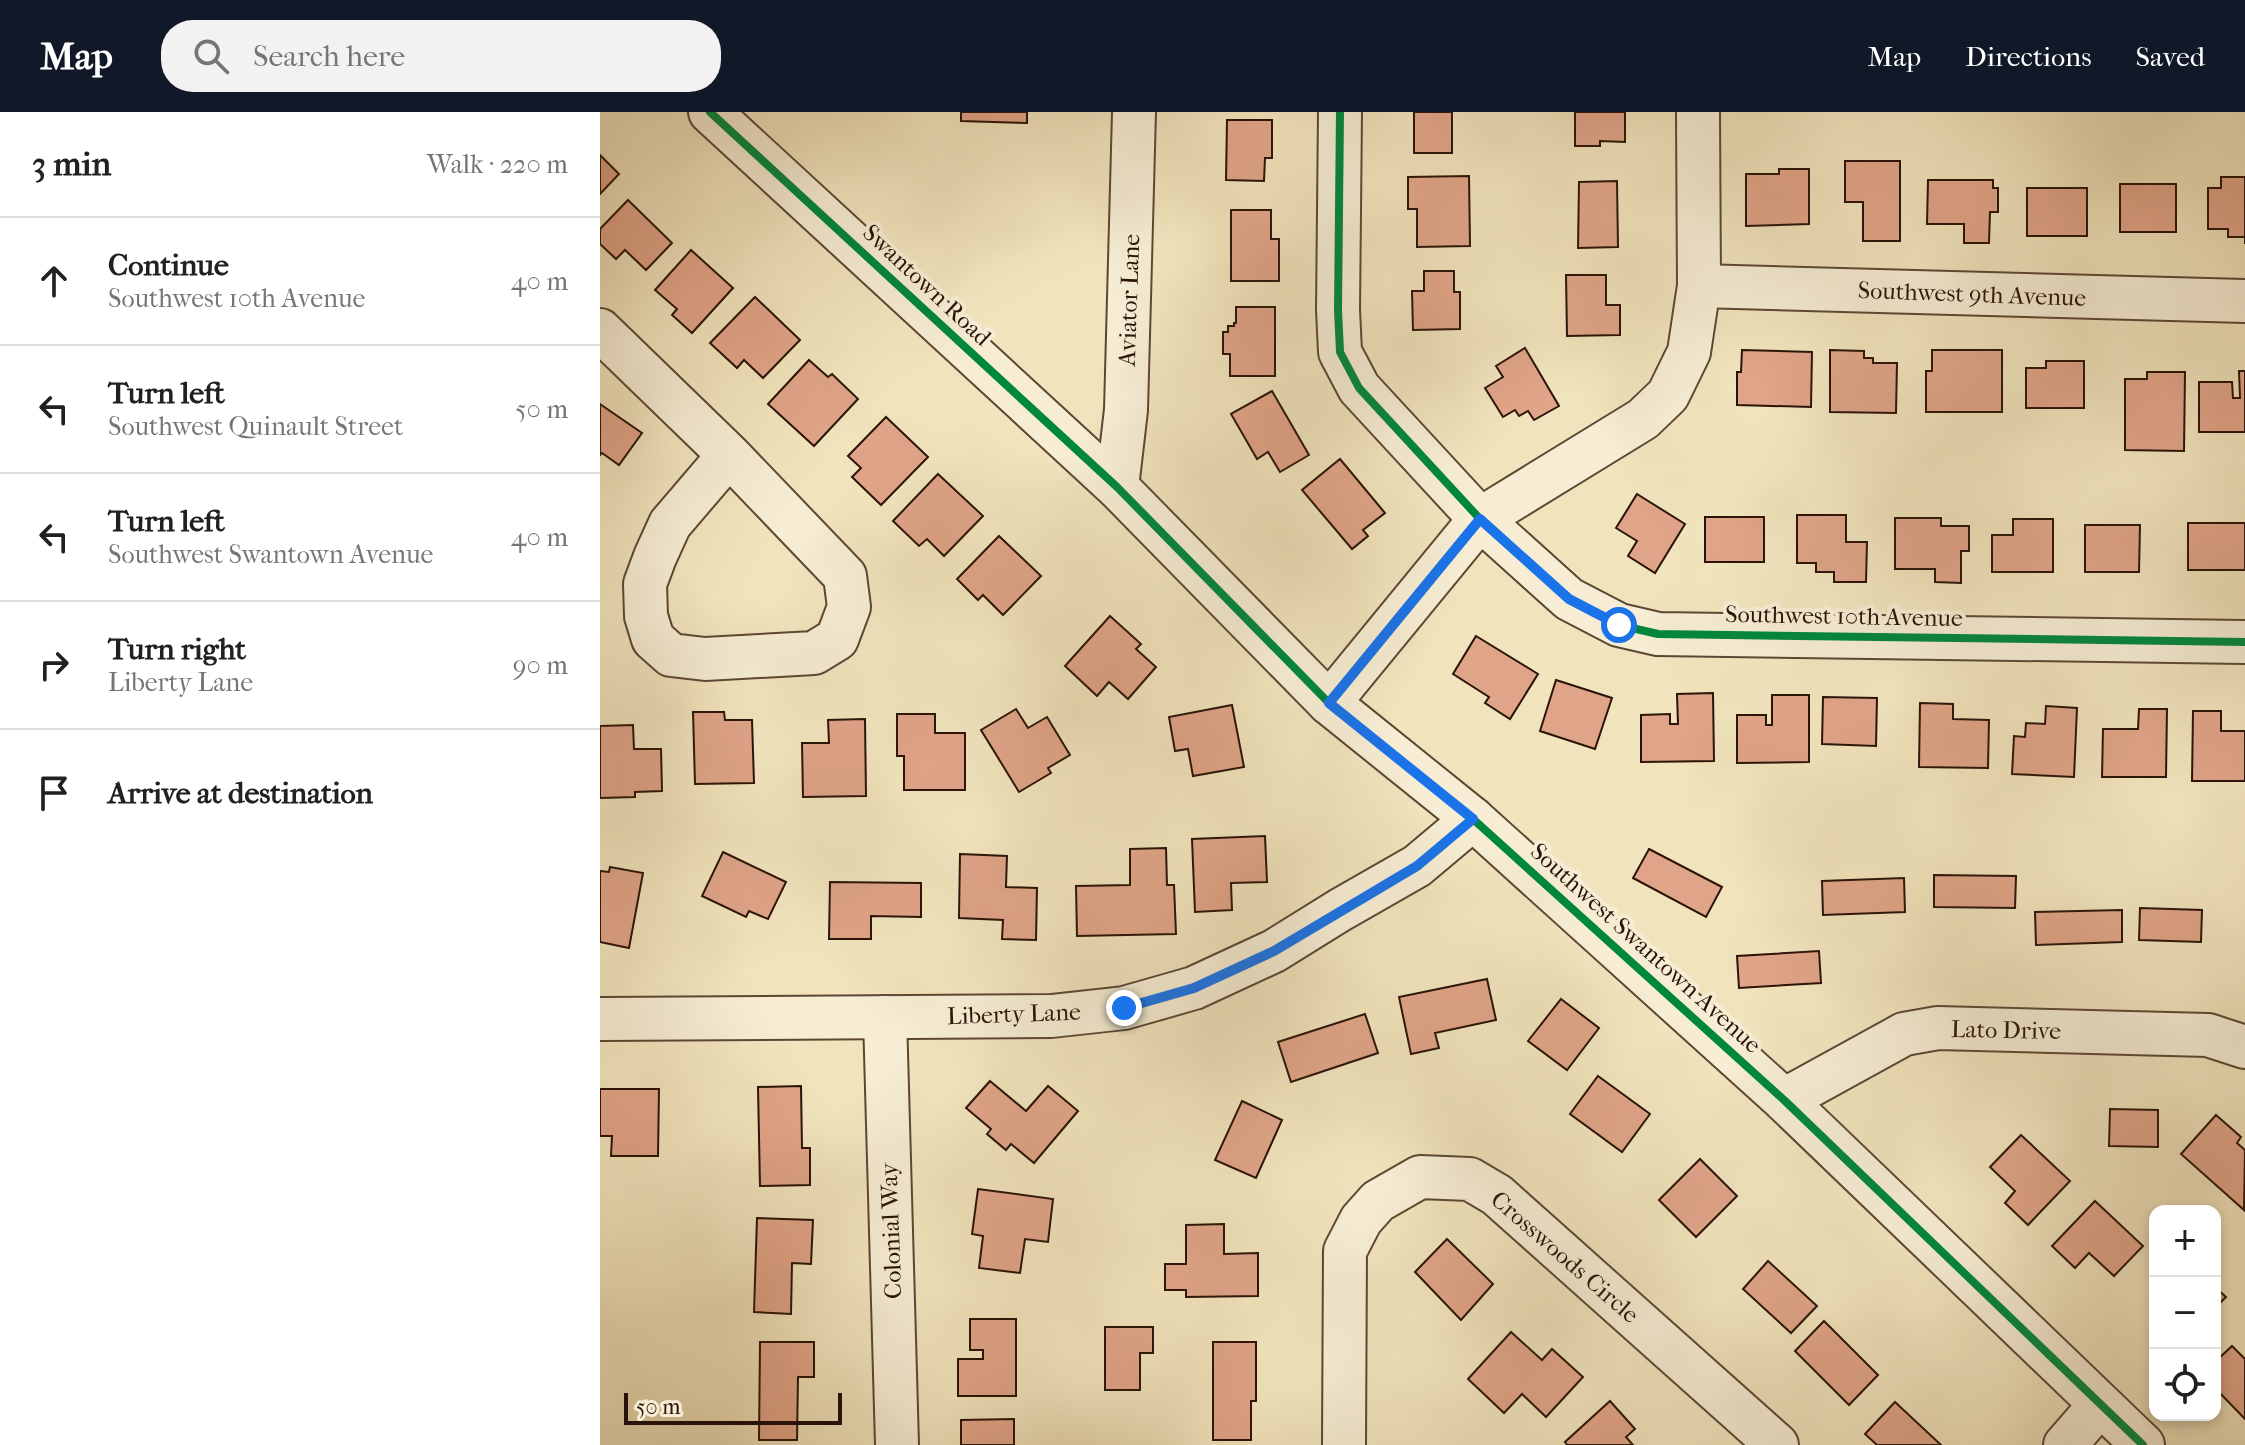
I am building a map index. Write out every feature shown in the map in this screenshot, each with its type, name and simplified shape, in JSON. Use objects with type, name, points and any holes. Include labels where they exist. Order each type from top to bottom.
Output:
[{"type":"street","name":"Swantown Road","points":[[710,112],[1117,487]]},
{"type":"street","name":"Aviator Lane","points":[[1117,487],[1126,410],[1134,112]]},
{"type":"street","name":"Southwest 10th Avenue","points":[[1340,112],[1340,352],[1359,388],[1480,519],[1569,599],[1619,625],[1658,634],[2245,642]]},
{"type":"street","points":[[1329,703],[1480,519],[1643,419],[1668,395],[1689,352],[1699,286],[1698,112]]},
{"type":"street","name":"Southwest 9th Avenue","points":[[1699,286],[2245,301]]},
{"type":"street","points":[[600,330],[729,455],[845,576],[849,607],[837,639],[814,653],[705,659],[671,655],[653,639],[646,616],[645,584],[655,557],[670,524],[729,455]]},
{"type":"street","name":"Southwest Swantown Avenue","points":[[1117,487],[1329,703],[1473,819],[1784,1100],[2143,1445]]},
{"type":"street","name":"Liberty Lane","points":[[600,1019],[1051,1016],[1124,1008],[1194,988],[1274,951],[1417,866],[1473,819]]},
{"type":"street","name":"Colonial Way","points":[[885,1017],[897,1445]]},
{"type":"street","name":"Lato Drive","points":[[1784,1100],[1904,1034],[1938,1028],[2208,1035],[2245,1047]]},
{"type":"street","name":"Crosswoods Circle","points":[[1344,1445],[1345,1251],[1361,1220],[1378,1201],[1420,1177],[1470,1179],[1497,1195],[1777,1445]]},
{"type":"street","points":[[2065,1445],[2099,1406]]},
{"type":"building","points":[[961,112],[1027,112],[1027,123],[961,121]]},
{"type":"building","points":[[1414,112],[1452,112],[1452,153],[1414,153]]},
{"type":"building","points":[[1575,112],[1625,112],[1625,142],[1600,141],[1600,146],[1575,146]]},
{"type":"building","points":[[1227,120],[1272,120],[1272,158],[1265,158],[1264,181],[1226,180]]},
{"type":"building","points":[[600,155],[619,174],[600,194]]},
{"type":"building","points":[[1845,161],[1900,161],[1900,241],[1863,241],[1863,202],[1845,202]]},
{"type":"building","points":[[1779,169],[1809,169],[1809,224],[1746,226],[1746,174],[1779,174]]},
{"type":"building","points":[[1469,176],[1470,246],[1417,247],[1417,209],[1408,209],[1408,177]]},
{"type":"building","points":[[2221,177],[2245,177],[2245,237],[2228,237],[2228,229],[2208,229],[2208,188],[2221,188]]},
{"type":"building","points":[[1928,180],[1993,180],[1993,188],[1998,188],[1998,212],[1990,212],[1989,243],[1964,243],[1964,224],[1927,224]]},
{"type":"building","points":[[1617,181],[1618,247],[1578,248],[1579,182]]},
{"type":"building","points":[[2120,184],[2176,184],[2176,232],[2120,232]]},
{"type":"building","points":[[2027,188],[2087,188],[2087,236],[2027,236]]},
{"type":"building","points":[[628,200],[672,243],[646,270],[625,250],[616,259],[600,244],[600,229]]},
{"type":"building","points":[[1231,210],[1271,210],[1271,239],[1279,239],[1279,281],[1231,281]]},
{"type":"building","points":[[691,250],[733,288],[692,333],[672,315],[677,309],[655,290]]},
{"type":"building","points":[[1424,271],[1454,271],[1454,292],[1460,292],[1460,329],[1413,330],[1412,291],[1424,291]]},
{"type":"building","points":[[1566,275],[1606,275],[1606,305],[1620,305],[1620,335],[1567,336]]},
{"type":"building","points":[[755,297],[800,340],[763,378],[744,360],[737,368],[710,343]]},
{"type":"building","points":[[1236,307],[1275,307],[1275,376],[1230,376],[1230,354],[1223,354],[1223,332],[1228,332],[1228,326],[1236,323]]},
{"type":"building","points":[[1525,348],[1559,406],[1534,420],[1528,411],[1519,416],[1515,410],[1503,417],[1485,388],[1503,377],[1496,366]]},
{"type":"building","points":[[1742,350],[1812,352],[1811,407],[1737,405],[1737,372],[1741,372]]},
{"type":"building","points":[[1830,350],[1864,351],[1864,358],[1873,358],[1873,363],[1897,363],[1896,413],[1830,412]]},
{"type":"building","points":[[1932,350],[2002,350],[2002,412],[1926,412],[1926,371],[1932,371]]},
{"type":"building","points":[[809,360],[828,377],[832,374],[858,399],[814,446],[768,404]]},
{"type":"building","points":[[2046,361],[2084,361],[2084,408],[2026,408],[2026,368],[2046,368]]},
{"type":"building","points":[[2239,371],[2245,371],[2245,432],[2199,432],[2199,382],[2232,382],[2233,398],[2240,398]]},
{"type":"building","points":[[2147,372],[2185,372],[2184,451],[2125,450],[2125,379],[2147,379]]},
{"type":"building","points":[[1272,391],[1309,455],[1280,472],[1268,452],[1257,459],[1231,414]]},
{"type":"building","points":[[600,404],[642,433],[619,465],[602,453],[600,455]]},
{"type":"building","points":[[886,417],[928,457],[881,505],[852,477],[861,468],[848,456]]},
{"type":"building","points":[[1340,459],[1385,513],[1363,530],[1368,536],[1352,549],[1302,490]]},
{"type":"building","points":[[938,474],[983,516],[944,556],[927,539],[919,546],[893,521]]},
{"type":"building","points":[[1637,494],[1685,524],[1655,573],[1628,556],[1637,541],[1616,528]]},
{"type":"building","points":[[1797,515],[1846,515],[1846,542],[1867,542],[1866,582],[1834,582],[1834,572],[1816,572],[1816,563],[1797,563]]},
{"type":"building","points":[[1705,517],[1764,517],[1764,562],[1705,562]]},
{"type":"building","points":[[1895,518],[1941,518],[1941,526],[1969,526],[1969,551],[1961,551],[1961,583],[1935,582],[1935,569],[1895,569]]},
{"type":"building","points":[[2013,519],[2053,519],[2053,572],[1992,572],[1992,535],[2013,535]]},
{"type":"building","points":[[2188,523],[2245,523],[2245,570],[2188,570]]},
{"type":"building","points":[[2085,525],[2140,525],[2139,572],[2085,572]]},
{"type":"building","points":[[999,536],[1041,576],[1003,615],[983,595],[978,600],[957,579]]},
{"type":"building","points":[[1110,616],[1141,644],[1136,649],[1156,667],[1128,699],[1109,682],[1097,696],[1065,666]]},
{"type":"building","points":[[1476,636],[1538,674],[1510,719],[1485,703],[1489,697],[1453,674]]},
{"type":"building","points":[[1556,680],[1612,698],[1595,749],[1540,731]]},
{"type":"building","points":[[1713,693],[1714,761],[1641,762],[1641,715],[1670,714],[1670,724],[1678,724],[1677,694]]},
{"type":"building","points":[[1772,695],[1809,695],[1809,762],[1737,763],[1737,715],[1766,715],[1766,725],[1772,725]]},
{"type":"building","points":[[1823,697],[1877,698],[1876,746],[1822,744]]},
{"type":"building","points":[[1920,703],[1953,704],[1953,719],[1989,720],[1988,768],[1919,767]]},
{"type":"building","points":[[1232,705],[1244,767],[1193,776],[1188,749],[1175,751],[1169,717]]},
{"type":"building","points":[[2046,706],[2077,708],[2074,777],[2012,774],[2014,736],[2025,737],[2026,723],[2045,724]]},
{"type":"building","points":[[1016,709],[1028,728],[1047,717],[1070,755],[1048,768],[1051,773],[1019,792],[981,730]]},
{"type":"building","points":[[2139,709],[2167,709],[2166,777],[2102,777],[2103,729],[2138,729]]},
{"type":"building","points":[[2193,711],[2221,711],[2221,731],[2245,731],[2245,781],[2192,781]]},
{"type":"building","points":[[693,712],[724,712],[725,720],[752,720],[754,783],[695,784]]},
{"type":"building","points":[[897,714],[935,714],[935,733],[965,733],[965,790],[904,790],[904,756],[897,756]]},
{"type":"building","points":[[865,719],[866,796],[803,797],[802,743],[829,743],[828,720]]},
{"type":"building","points":[[633,725],[634,749],[661,749],[662,791],[635,792],[635,797],[600,798],[600,726]]},
{"type":"building","points":[[1265,836],[1267,882],[1231,883],[1232,910],[1195,912],[1192,839]]},
{"type":"building","points":[[1166,848],[1167,885],[1174,885],[1176,934],[1077,936],[1076,886],[1130,885],[1130,849]]},
{"type":"building","points":[[1649,849],[1722,887],[1706,917],[1633,878]]},
{"type":"building","points":[[723,852],[786,882],[768,919],[749,911],[746,917],[702,896]]},
{"type":"building","points":[[960,854],[1007,856],[1006,887],[1037,888],[1036,940],[1002,939],[1003,920],[959,918]]},
{"type":"building","points":[[610,867],[643,873],[629,948],[600,942],[600,871],[609,872]]},
{"type":"building","points":[[1934,875],[2016,876],[2015,908],[1934,907]]},
{"type":"building","points":[[1904,878],[1905,912],[1823,915],[1822,881]]},
{"type":"building","points":[[830,882],[921,883],[921,917],[871,916],[871,939],[829,939]]},
{"type":"building","points":[[2140,908],[2202,910],[2201,942],[2139,940]]},
{"type":"building","points":[[2122,910],[2122,942],[2036,945],[2035,912]]},
{"type":"building","points":[[1819,951],[1821,983],[1739,988],[1737,956]]},
{"type":"building","points":[[1487,979],[1496,1020],[1435,1033],[1439,1048],[1411,1054],[1399,997]]},
{"type":"building","points":[[1561,999],[1599,1028],[1567,1070],[1528,1041]]},
{"type":"building","points":[[1365,1014],[1378,1053],[1291,1082],[1278,1042]]},
{"type":"building","points":[[1598,1076],[1650,1114],[1622,1152],[1570,1114]]},
{"type":"building","points":[[990,1081],[1026,1111],[1048,1086],[1078,1111],[1034,1163],[1011,1144],[1006,1150],[987,1134],[991,1129],[966,1108]]},
{"type":"building","points":[[801,1086],[802,1148],[810,1148],[810,1185],[760,1186],[758,1087]]},
{"type":"building","points":[[600,1089],[659,1089],[658,1156],[611,1156],[612,1136],[600,1136]]},
{"type":"building","points":[[1242,1101],[1282,1120],[1256,1178],[1215,1160]]},
{"type":"building","points":[[2110,1109],[2158,1110],[2158,1147],[2109,1146]]},
{"type":"building","points":[[2216,1115],[2241,1137],[2237,1143],[2245,1150],[2244,1210],[2181,1154]]},
{"type":"building","points":[[2021,1135],[2070,1181],[2028,1225],[2005,1203],[2015,1191],[1990,1167]]},
{"type":"building","points":[[1700,1159],[1737,1196],[1696,1237],[1659,1200]]},
{"type":"building","points":[[978,1189],[1053,1199],[1048,1242],[1025,1239],[1020,1273],[979,1268],[983,1236],[972,1234]]},
{"type":"building","points":[[2095,1201],[2143,1246],[2114,1276],[2089,1253],[2075,1268],[2052,1246]]},
{"type":"building","points":[[757,1218],[813,1220],[811,1264],[792,1263],[791,1314],[754,1312]]},
{"type":"building","points":[[1224,1224],[1224,1254],[1258,1253],[1258,1296],[1186,1297],[1186,1290],[1165,1290],[1165,1264],[1186,1264],[1186,1225]]},
{"type":"building","points":[[1447,1239],[1493,1284],[1461,1320],[1415,1272]]},
{"type":"building","points":[[1768,1261],[1817,1306],[1791,1333],[1743,1289]]},
{"type":"building","points":[[970,1319],[1016,1319],[1016,1396],[958,1396],[958,1359],[983,1359],[983,1350],[970,1350]]},
{"type":"building","points":[[1824,1321],[1878,1375],[1849,1405],[1795,1351]]},
{"type":"building","points":[[1105,1327],[1153,1327],[1153,1353],[1140,1353],[1140,1390],[1105,1390]]},
{"type":"building","points":[[1511,1332],[1542,1360],[1552,1349],[1583,1377],[1546,1417],[1522,1394],[1504,1413],[1468,1379]]},
{"type":"building","points":[[760,1342],[814,1342],[814,1377],[798,1377],[797,1440],[759,1440]]},
{"type":"building","points":[[1213,1342],[1256,1342],[1256,1401],[1251,1401],[1251,1440],[1213,1440]]},
{"type":"building","points":[[2232,1346],[2245,1359],[2245,1419],[2221,1394],[2221,1356]]},
{"type":"building","points":[[1610,1401],[1635,1429],[1626,1437],[1633,1445],[1567,1445],[1565,1442]]},
{"type":"building","points":[[1895,1402],[1941,1445],[1877,1445],[1865,1434]]},
{"type":"building","points":[[1014,1419],[1014,1445],[961,1445],[961,1420]]},
{"type":"cycle path","points":[[710,112],[1117,487],[1329,703],[1473,819],[1784,1100],[2143,1445]]},
{"type":"cycle path","points":[[1340,112],[1340,352],[1359,388],[1480,519],[1569,599],[1619,625],[1658,634],[2245,642]]},
{"type":"route","points":[[1124,1008],[1194,988],[1274,951],[1417,866],[1473,819],[1329,703],[1480,519],[1569,599],[1619,625]]}]
